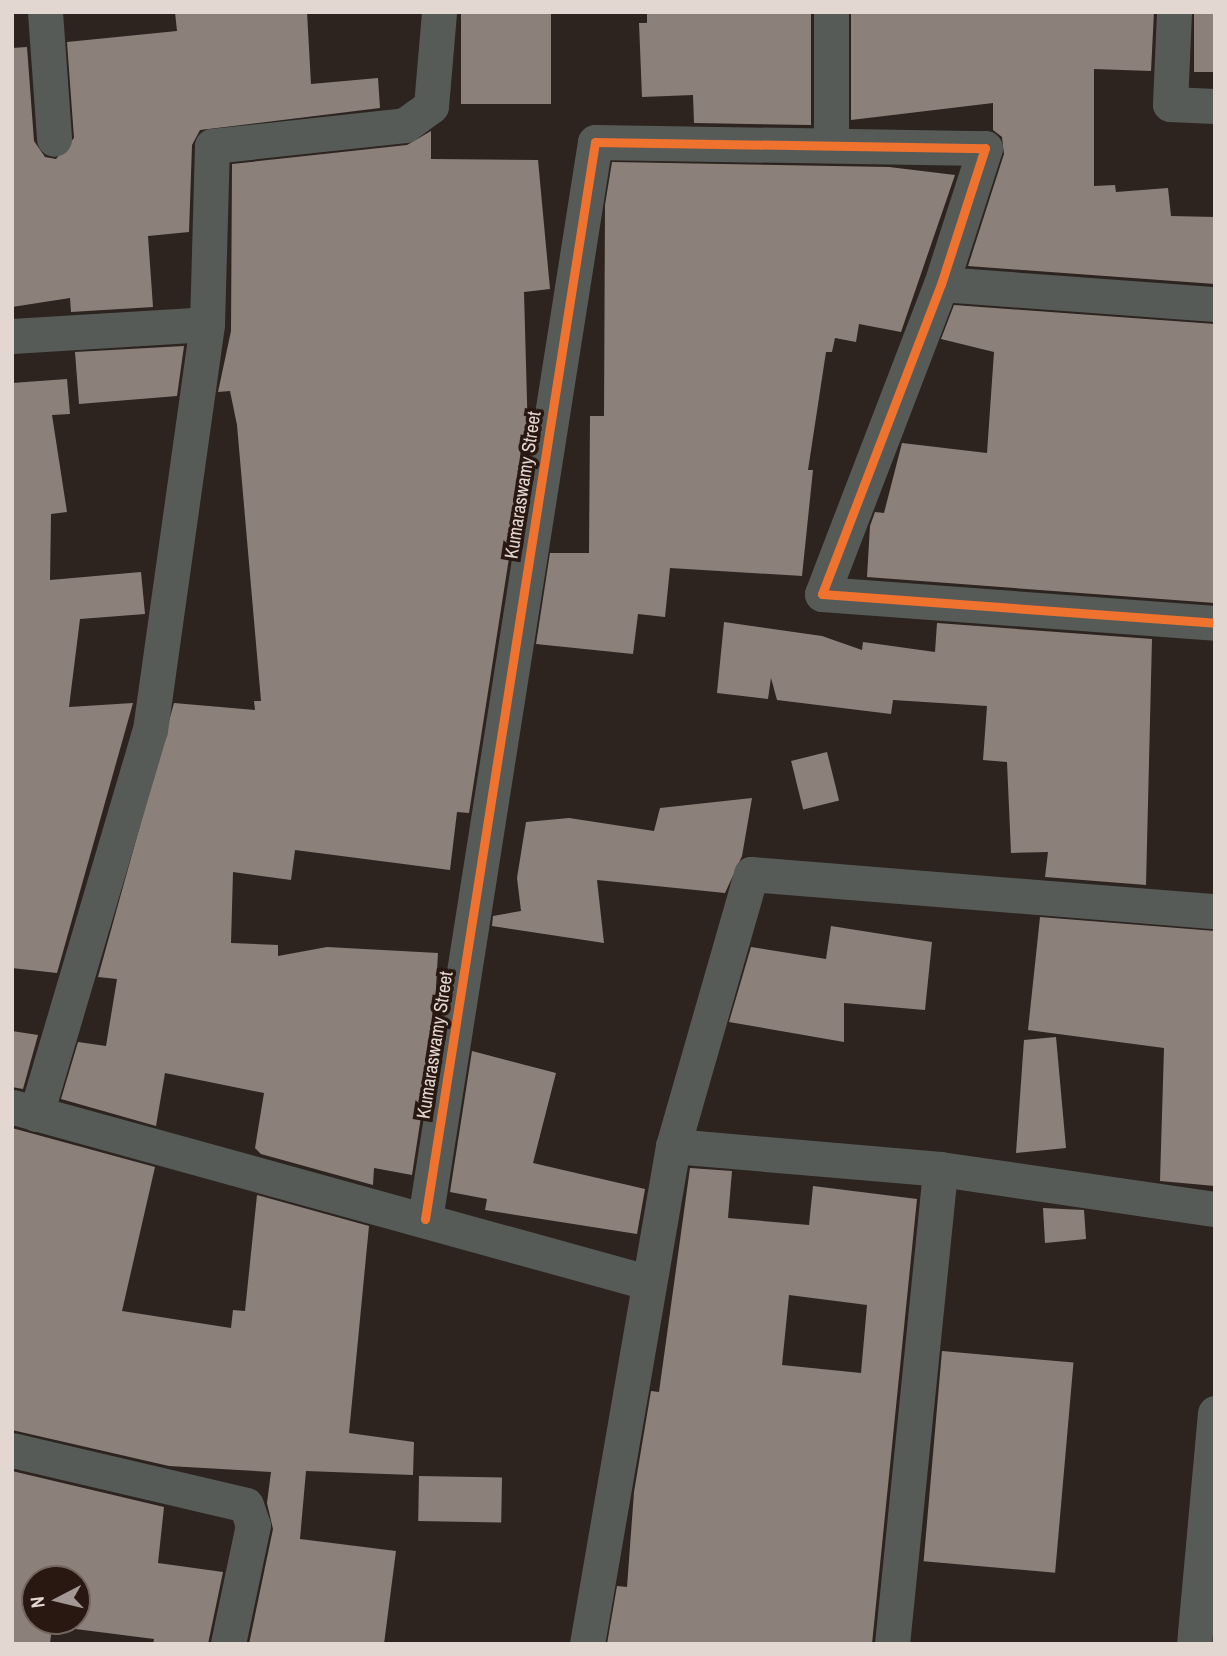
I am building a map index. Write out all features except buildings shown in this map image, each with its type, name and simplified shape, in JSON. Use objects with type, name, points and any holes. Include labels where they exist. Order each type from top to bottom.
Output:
[{"type":"street","points":[[45,12],[54,139]]},
{"type":"street","points":[[439,12],[431,106],[405,125],[212,146],[207,324],[150,730],[24,1110],[647,1282]]},
{"type":"street","points":[[831,12],[831,145]]},
{"type":"street","points":[[1174,12],[1170,104],[1215,106]]},
{"type":"street","name":"Kumaraswamy Street","points":[[425,1219],[595,142],[985,148],[941,284]]},
{"type":"street","points":[[1215,304],[941,284],[822,594],[1215,623]]},
{"type":"street","points":[[12,336],[207,324]]},
{"type":"street","points":[[587,1644],[647,1282],[673,1146],[751,874],[1215,911]]},
{"type":"street","points":[[673,1146],[940,1169],[1215,1209]]},
{"type":"street","points":[[892,1644],[940,1169]]},
{"type":"street","points":[[1194,1644],[1211,1529],[1215,1413]]},
{"type":"street","points":[[12,1450],[246,1505],[253,1525],[228,1644]]},
{"type":"cycle path","points":[[425,1219],[595,142],[985,148],[941,284],[822,594],[1215,623]]}]
